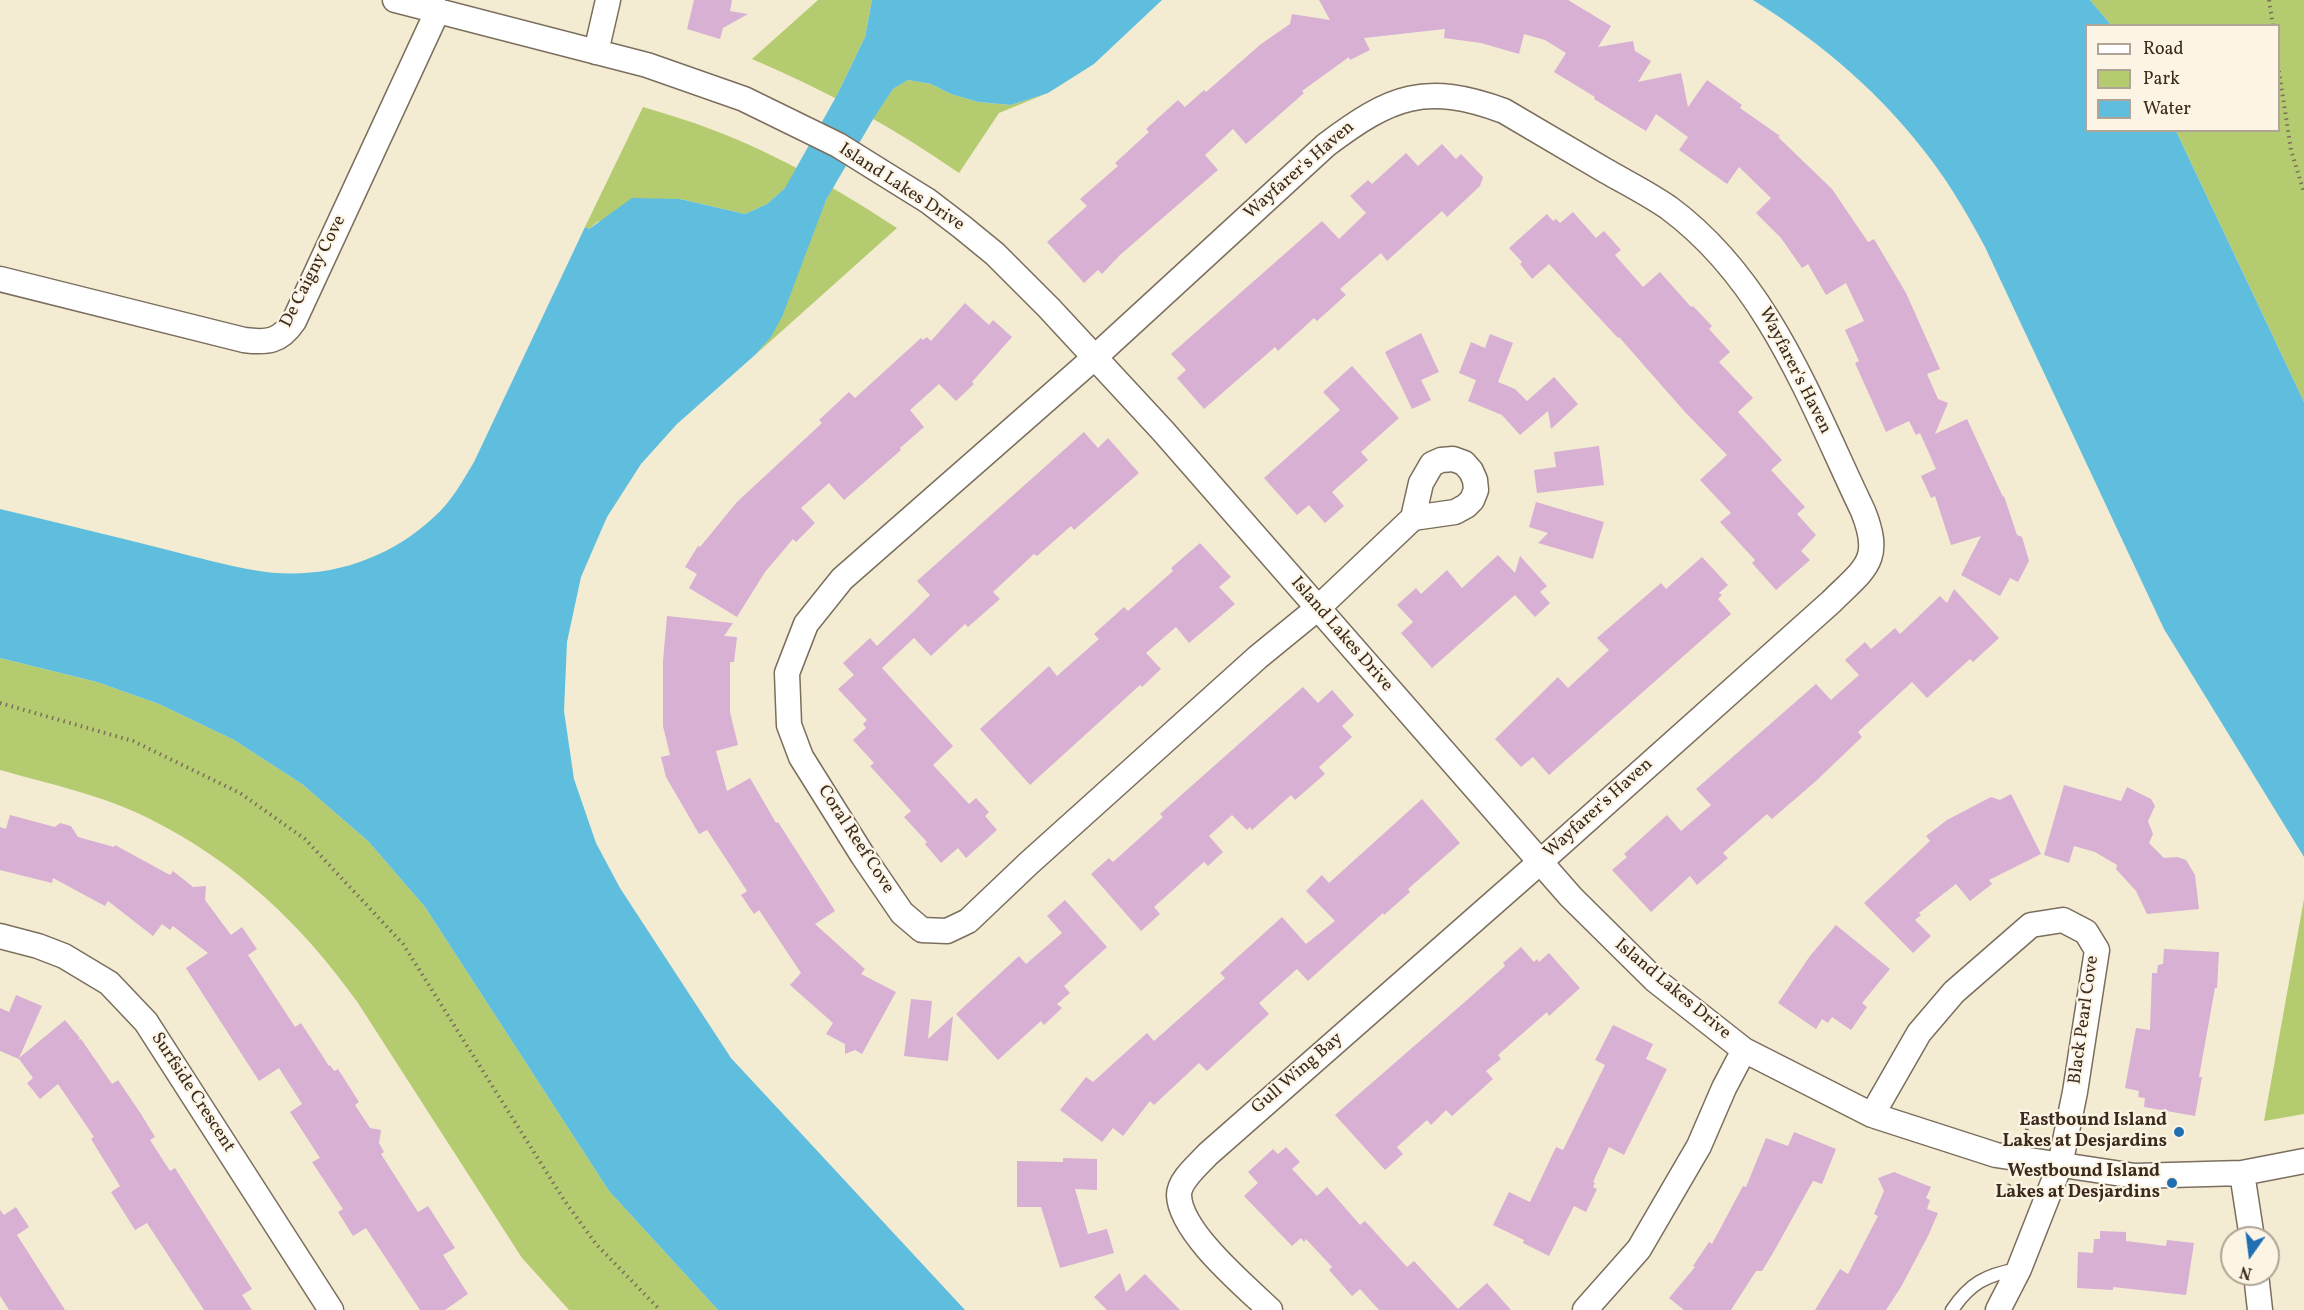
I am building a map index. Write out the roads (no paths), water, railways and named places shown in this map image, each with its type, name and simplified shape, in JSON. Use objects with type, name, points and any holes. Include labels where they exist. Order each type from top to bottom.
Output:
[{"type":"street","points":[[596,52],[608,0]]},
{"type":"street","name":"Island Lakes Drive","points":[[401,1],[596,52],[696,81],[776,114],[838,145],[928,201],[995,254],[1049,308],[1163,431],[1539,863],[1602,929],[1656,980],[1744,1050],[1872,1115],[1996,1155],[2136,1176],[2242,1173],[2304,1161]]},
{"type":"street","name":"De Caigny Cove","points":[[0,279],[244,340],[258,342],[273,340],[286,332],[294,321],[438,10]]},
{"type":"street","name":"Wayfarer's Haven","points":[[1094,358],[1326,145],[1361,118],[1397,102],[1434,94],[1474,100],[1504,111],[1668,208],[1725,260],[1757,300],[1779,337],[1863,511],[1870,529],[1873,548],[1868,565],[1831,602],[1539,863]]},
{"type":"street","name":"Coral Reef Cove","points":[[1094,358],[842,579],[806,624],[787,673],[789,725],[801,757],[902,913],[922,930],[947,931],[968,921],[1029,863],[1258,657],[1318,608],[1413,518]]},
{"type":"street","name":"Gull Wing Bay","points":[[1270,1310],[1200,1240],[1185,1218],[1179,1193],[1187,1177],[1208,1154],[1539,863]]},
{"type":"street","name":"Black Pearl Cove","points":[[1872,1115],[1919,1033],[1954,992],[2031,926],[2063,920],[2086,932],[2097,950],[2075,1092],[2060,1165],[2019,1269],[1998,1310]]},
{"type":"street","name":"Surfside Crescent","points":[[0,936],[64,956],[109,983],[146,1022],[331,1310]]},
{"type":"street","points":[[1585,1310],[1639,1249],[1700,1146],[1724,1089],[1744,1050]]},
{"type":"street","points":[[2242,1173],[2250,1226]]},
{"type":"street","points":[[2257,1286],[2260,1310]]},
{"type":"lane","points":[[1952,1310],[1969,1288],[1994,1274],[2019,1269]]},
{"type":"water","points":[[872,0],[1162,0],[1094,64],[1048,93],[1011,105],[978,102],[951,94],[931,84],[908,80],[893,89],[826,200],[782,317],[771,337],[755,355],[677,424],[641,464],[607,517],[581,577],[567,642],[564,711],[574,779],[596,843],[620,888],[731,1058],[965,1310],[718,1310],[609,1191],[425,907],[368,841],[302,784],[234,740],[159,704],[97,682],[0,658],[0,509],[221,563],[277,573],[326,571],[372,557],[394,546],[415,533],[446,505],[470,469],[585,227],[589,229],[632,198],[680,199],[745,214],[767,204],[785,188],[837,95],[865,37]]},
{"type":"water","points":[[1753,0],[2090,0],[2110,24],[2085,24],[2085,132],[2176,132],[2304,402],[2304,857],[2164,629],[1985,247],[1953,192],[1932,161],[1893,114],[1850,72],[1779,17]]},
{"type":"place","name":"Eastbound Island Lakes at Desjardins","points":[[2179,1132]]},
{"type":"place","name":"Westbound Island Lakes at Desjardins","points":[[2172,1183]]}]
